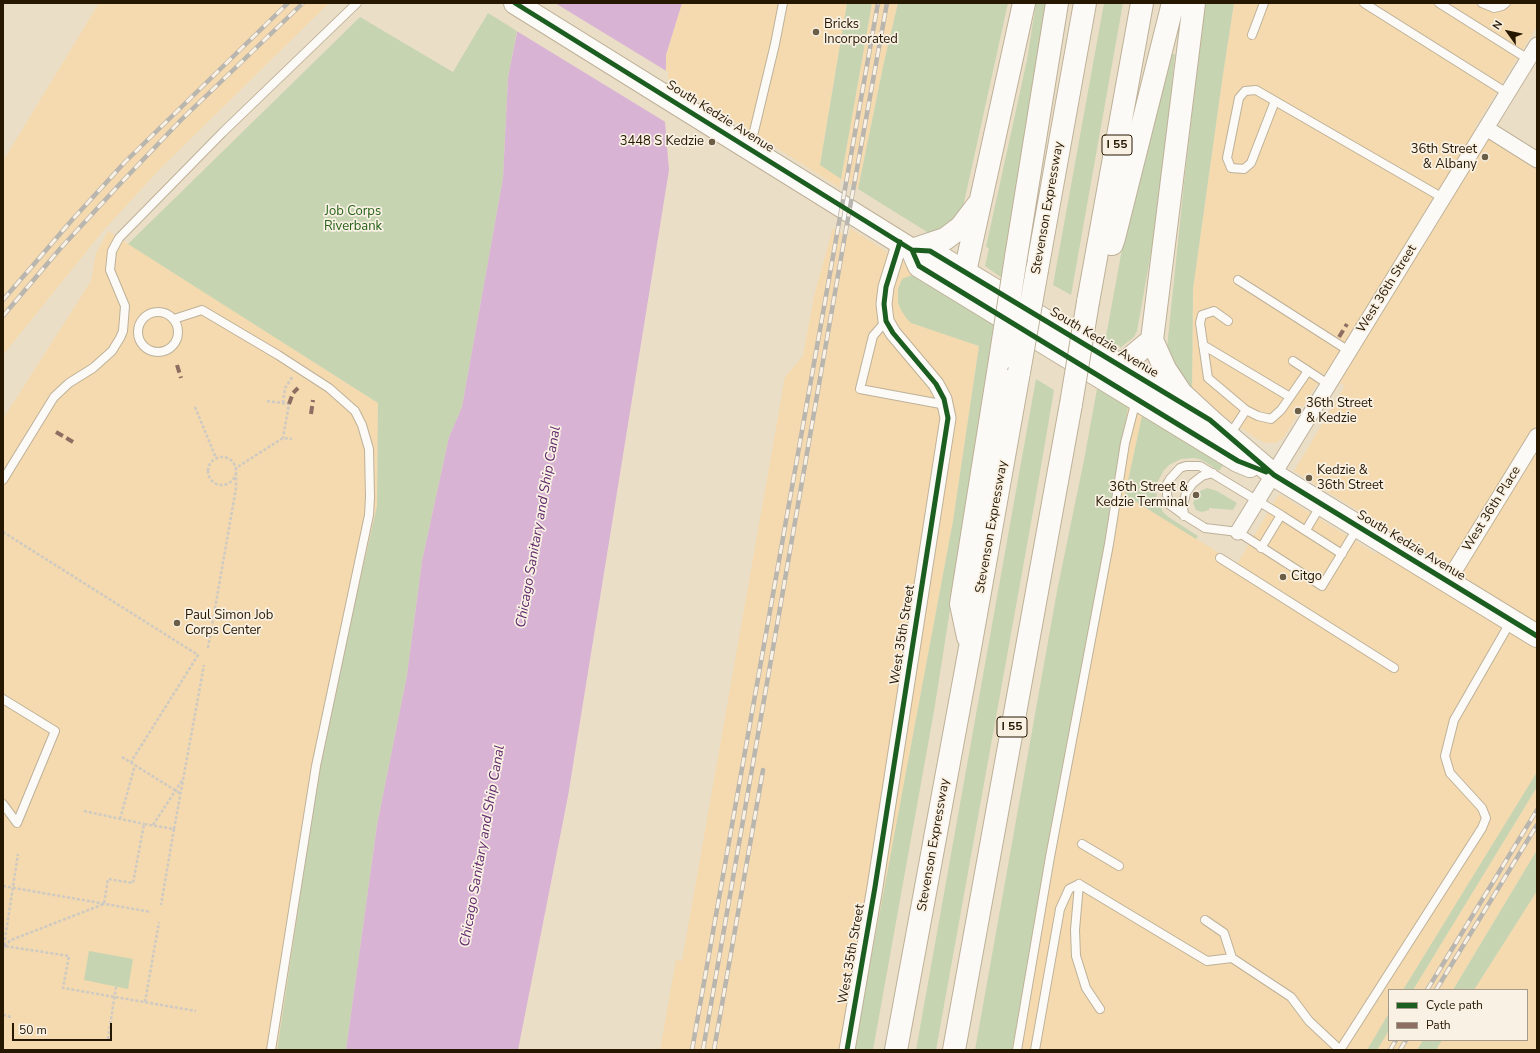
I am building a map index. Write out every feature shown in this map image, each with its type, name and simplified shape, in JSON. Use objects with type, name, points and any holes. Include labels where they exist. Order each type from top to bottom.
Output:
[{"type":"main road","name":"South Kedzie Avenue","points":[[515,3],[906,246],[919,266],[964,282],[1117,364],[1210,420],[1274,475],[1537,636]]},
{"type":"main road","points":[[964,282],[1024,3]]},
{"type":"main road","points":[[970,648],[961,604],[1057,3]]},
{"type":"main road","name":"Stevenson Expressway","points":[[896,1050],[970,648],[1085,3]]},
{"type":"main road","name":"I 55","points":[[954,1050],[1142,3]]},
{"type":"main road","points":[[1090,295],[1114,238],[1173,3]]},
{"type":"main road","points":[[1194,3],[1152,340],[1165,369],[1181,393],[1210,420]]},
{"type":"main road","points":[[906,246],[946,239],[961,227],[980,202]]},
{"type":"main road","name":"South Kedzie Avenue","points":[[964,282],[1092,371],[1238,461],[1274,475]]},
{"type":"main road","points":[[1092,371],[1128,360],[1152,340]]},
{"type":"street","name":"West 36th Street","points":[[1238,532],[1537,45]]},
{"type":"street","points":[[1486,128],[1537,160]]},
{"type":"street","name":"West 35th Street","points":[[847,1050],[875,887],[948,418],[944,399],[936,384],[893,333],[886,321],[884,304],[886,287],[906,246]]},
{"type":"street","name":"West 36th Place","points":[[1448,581],[1537,436]]},
{"type":"lane","points":[[3,480],[54,397],[69,383],[93,368],[112,351],[123,331],[125,306],[110,270],[112,251],[119,238],[223,132],[357,3]]},
{"type":"lane","points":[[750,149],[775,44],[783,3]]},
{"type":"lane","points":[[1252,35],[1264,3]]},
{"type":"lane","points":[[1364,3],[1507,93]]},
{"type":"lane","points":[[1439,3],[1528,59]]},
{"type":"lane","points":[[1482,3],[1494,8],[1502,6],[1506,3]]},
{"type":"lane","points":[[1275,101],[1251,162],[1244,169],[1232,168],[1228,158],[1239,98],[1245,91],[1256,90],[1443,198]]},
{"type":"lane","points":[[1238,280],[1349,351]]},
{"type":"lane","points":[[174,319],[202,310],[329,388],[355,411],[362,425],[369,449],[369,515],[316,766],[271,1050]]},
{"type":"lane","points":[[1228,321],[1214,311],[1202,315],[1200,323],[1208,378],[1246,410],[1258,416],[1271,419],[1281,410],[1308,371]]},
{"type":"lane","points":[[163,312],[174,319],[178,325],[178,339],[175,345],[163,352],[156,353],[144,347],[138,334],[140,322],[150,313],[163,312]]},
{"type":"lane","points":[[886,321],[873,336],[860,389],[946,406]]},
{"type":"lane","points":[[123,331],[138,334]]},
{"type":"lane","points":[[1203,345],[1290,397]]},
{"type":"lane","points":[[1293,361],[1328,384]]},
{"type":"lane","points":[[1016,1050],[1109,544],[1125,443],[1136,398]]},
{"type":"lane","points":[[1229,436],[1246,410]]},
{"type":"lane","points":[[1342,554],[1258,500],[1200,466],[1186,466],[1180,468],[1170,479],[1166,490],[1168,500],[1170,505],[1184,516],[1205,528],[1238,532],[1322,586],[1342,554],[1358,527]]},
{"type":"lane","points":[[1184,516],[1183,506],[1186,493],[1193,483],[1202,476],[1213,473]]},
{"type":"lane","points":[[1306,530],[1322,504]]},
{"type":"lane","points":[[1262,548],[1282,515]]},
{"type":"lane","points":[[1220,558],[1394,668]]},
{"type":"lane","points":[[1205,920],[1224,933],[1232,958],[1291,997],[1309,1021],[1340,1050],[1482,828],[1486,818],[1482,808],[1450,773],[1445,756],[1454,720],[1512,620]]},
{"type":"lane","points":[[3,804],[17,823],[54,731],[4,702]]},
{"type":"lane","points":[[1082,844],[1119,866]]},
{"type":"lane","points":[[1078,884],[1207,961],[1232,958]]},
{"type":"lane","points":[[1078,884],[1074,930],[1076,956],[1086,988],[1100,1010]]},
{"type":"lane","points":[[1035,1050],[1060,909],[1069,889],[1078,884]]},
{"type":"path","points":[[282,403],[285,388],[298,368]]},
{"type":"path","points":[[267,401],[289,404],[283,438]]},
{"type":"path","points":[[195,407],[216,458]]},
{"type":"path","points":[[236,468],[283,438],[292,439]]},
{"type":"path","points":[[208,648],[236,488],[236,473],[236,468],[229,458],[220,457],[216,458],[210,464],[208,469],[208,474],[213,482],[222,485],[232,481],[236,473]]},
{"type":"path","points":[[3,532],[198,655],[131,762]]},
{"type":"path","points":[[161,905],[204,664]]},
{"type":"path","points":[[122,757],[181,794]]},
{"type":"path","points":[[120,819],[135,765]]},
{"type":"path","points":[[153,825],[184,777]]},
{"type":"path","points":[[84,812],[174,829]]},
{"type":"path","points":[[104,904],[108,879],[133,883],[144,824]]},
{"type":"path","points":[[3,947],[18,854]]},
{"type":"path","points":[[3,886],[151,912]]},
{"type":"path","points":[[3,947],[11,940],[104,904]]},
{"type":"path","points":[[145,1002],[158,922]]},
{"type":"path","points":[[3,947],[69,956],[63,988],[196,1011]]},
{"type":"path","points":[[108,1039],[116,987]]},
{"type":"path","points":[[3,1015],[11,1017]]},
{"type":"shaded area","points":[[99,3],[329,3],[159,170],[103,231],[3,355],[3,161]]},
{"type":"shaded area","points":[[682,3],[847,3],[820,164],[841,179],[840,188],[666,78],[666,55]]},
{"type":"shaded area","points":[[872,3],[898,3],[884,62],[858,189],[841,179]]},
{"type":"shaded area","points":[[1234,3],[1537,3],[1537,26],[1474,129],[1537,170],[1537,772],[1404,989],[1388,989],[1388,1015],[1367,1050],[1012,1050],[1128,407],[1142,416],[1125,495],[1237,564],[1279,494],[1376,554],[1391,531],[1294,471],[1345,386],[1324,373],[1283,438],[1276,443],[1266,443],[1257,439],[1192,394],[1193,289]]},
{"type":"shaded area","points":[[833,228],[848,237],[850,228],[996,322],[995,326],[916,275],[899,284],[898,296],[911,323],[979,346],[953,521],[854,1050],[660,1050],[676,960],[682,961],[785,377],[803,356],[814,296]]},
{"type":"shaded area","name":"Paul Simon Job Corps Center","points":[[108,231],[378,403],[377,506],[324,739],[277,1050],[3,1050],[3,419],[91,281],[96,253]]},
{"type":"shaded area","points":[[1537,787],[1537,850],[1454,989],[1414,989]]},
{"type":"shaded area","points":[[1537,891],[1537,1050],[1436,1050],[1441,1041],[1528,1041],[1528,989],[1475,989]]},
{"type":"shaded area","points":[[1388,1032],[1388,1041],[1422,1041],[1417,1050],[1377,1050]]},
{"type":"green space","points":[[847,3],[872,3],[841,179],[820,165]]},
{"type":"green space","points":[[898,3],[1008,3],[963,207],[959,216],[941,233],[927,232],[858,189],[884,62]]},
{"type":"green space","points":[[1036,3],[1046,3],[1002,278],[985,266],[989,248],[986,247],[1027,60]]},
{"type":"green space","points":[[1104,3],[1123,3],[1071,295],[1053,285]]},
{"type":"green space","points":[[1205,3],[1234,3],[1193,289],[1192,391],[1180,377],[1167,348]]},
{"type":"green space","name":"Job Corps Riverbank","points":[[488,13],[517,31],[508,77],[503,178],[462,407],[449,437],[422,561],[407,675],[377,825],[346,1050],[277,1050],[324,739],[377,506],[378,403],[128,244],[360,17],[453,72]]},
{"type":"green space","points":[[1172,54],[1175,54],[1159,206],[1147,275],[1137,331],[1134,337],[1120,348],[1119,345],[1115,346],[1105,342],[1124,238]]},
{"type":"green space","points":[[916,275],[995,326],[934,711],[873,1050],[854,1050],[953,521],[979,346],[911,323],[907,319],[898,303],[898,289],[902,279]]},
{"type":"green space","points":[[1036,379],[1054,390],[1038,484],[936,1050],[916,1050]]},
{"type":"green space","points":[[1097,389],[1128,407],[1105,542],[1012,1050],[975,1050],[1057,591]]},
{"type":"green space","points":[[1142,416],[1224,464],[1219,471],[1202,460],[1195,458],[1181,459],[1169,465],[1164,470],[1157,483],[1157,499],[1163,512],[1198,536],[1196,539],[1125,495]]},
{"type":"green space","points":[[1207,488],[1217,491],[1237,503],[1233,510],[1209,508],[1209,510],[1202,512],[1196,510],[1193,503],[1195,497],[1200,491]]},
{"type":"green space","points":[[1537,772],[1537,787],[1414,989],[1404,989]]},
{"type":"green space","points":[[1537,850],[1537,891],[1475,989],[1454,989]]},
{"type":"green space","points":[[89,951],[133,959],[128,989],[84,980]]},
{"type":"green space","points":[[1388,1015],[1388,1032],[1377,1050],[1367,1050]]},
{"type":"green space","points":[[1422,1041],[1441,1041],[1436,1050],[1417,1050]]},
{"type":"water","name":"Chicago Sanitary and Ship Canal","points":[[523,3],[682,3],[666,55],[665,122],[669,170],[568,796],[518,1050],[346,1050],[377,825],[407,675],[422,561],[449,437],[462,407],[503,178],[508,77]]},
{"type":"pier","points":[[521,3],[555,3],[668,72],[667,123],[515,30]]},
{"type":"railway","points":[[3,300],[72,220],[125,162],[288,3]]},
{"type":"railway","points":[[3,316],[59,250],[181,120],[303,3]]},
{"type":"railway","points":[[692,1050],[878,3]]},
{"type":"railway","points":[[703,1050],[845,235],[887,3]]},
{"type":"railway","points":[[714,1050],[763,770]]},
{"type":"railway","points":[[1428,989],[1537,810]]},
{"type":"railway","points":[[1437,989],[1537,825]]},
{"type":"railway","points":[[1390,1050],[1395,1041]]},
{"type":"railway","points":[[1400,1050],[1405,1041]]},
{"type":"marked path","points":[[1339,337],[1347,324]]},
{"type":"marked path","points":[[177,365],[181,378]]},
{"type":"marked path","points":[[289,404],[293,393],[298,388]]},
{"type":"marked path","points":[[311,414],[313,400]]},
{"type":"marked path","points":[[56,432],[73,442]]},
{"type":"cycle path","points":[[515,3],[912,250],[930,251],[1210,420],[1274,475],[1537,636]]},
{"type":"cycle path","points":[[847,1050],[875,887],[948,418],[944,399],[936,384],[893,333],[886,321],[884,304],[886,287],[900,242]]},
{"type":"cycle path","points":[[912,250],[919,266],[1238,461],[1266,472]]},
{"type":"place","name":"Bricks Incorporated","points":[[816,32]]},
{"type":"place","name":"3448 S Kedzie","points":[[712,142]]},
{"type":"place","name":"36th Street & Albany","points":[[1485,157]]},
{"type":"place","name":"36th Street & Kedzie","points":[[1298,411]]},
{"type":"place","name":"Kedzie & 36th Street","points":[[1309,478]]},
{"type":"place","name":"36th Street & Kedzie Terminal","points":[[1196,495]]},
{"type":"place","name":"Citgo","points":[[1283,577]]},
{"type":"place","name":"Paul Simon Job Corps Center","points":[[177,623]]}]
